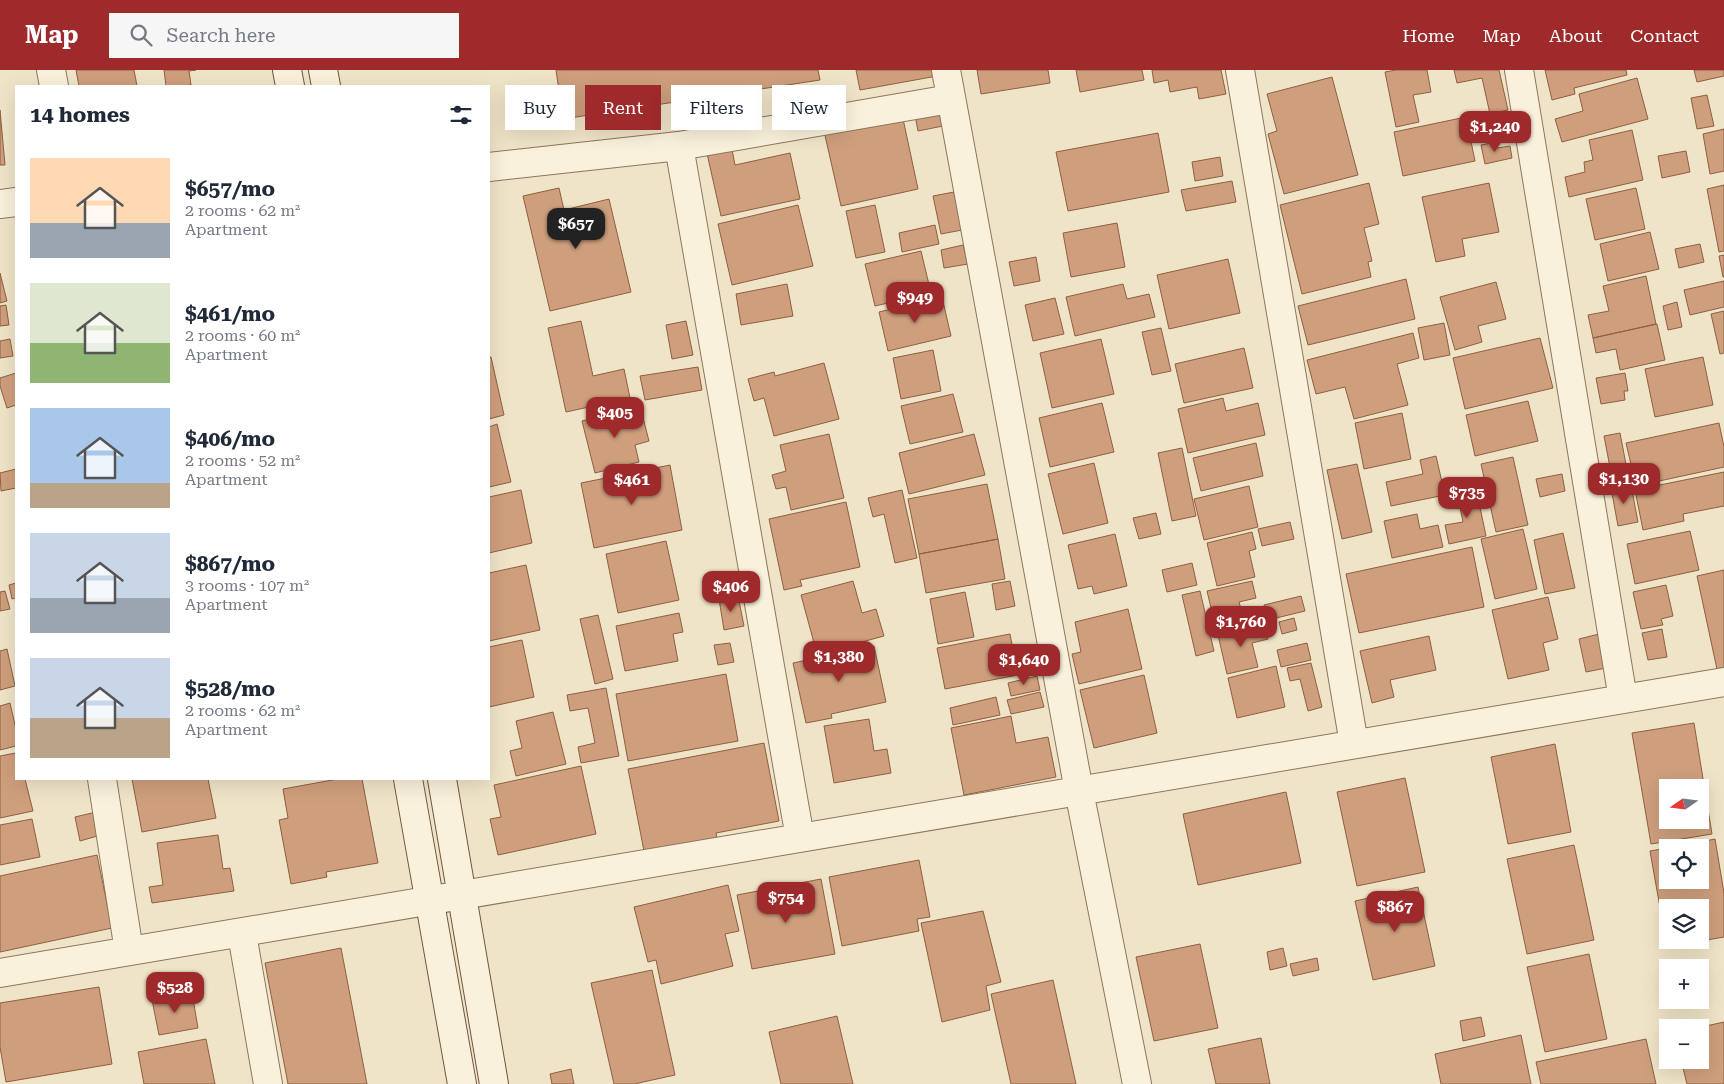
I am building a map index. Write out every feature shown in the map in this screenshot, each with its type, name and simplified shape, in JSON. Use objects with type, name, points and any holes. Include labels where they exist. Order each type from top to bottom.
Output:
[{"type":"street","points":[[51,70],[54,85]]},
{"type":"street","points":[[287,70],[290,85]]},
{"type":"street","points":[[323,70],[326,85]]},
{"type":"street","points":[[946,70],[1079,790],[1137,1084]]},
{"type":"street","points":[[1519,70],[1623,699]]},
{"type":"street","points":[[1248,71],[1354,744]]},
{"type":"street","points":[[490,167],[679,146],[950,99]]},
{"type":"street","points":[[679,146],[800,838]]},
{"type":"street","points":[[0,973],[242,934],[429,900],[1724,682]]},
{"type":"street","points":[[102,780],[129,951]]},
{"type":"street","points":[[408,780],[462,1084]]},
{"type":"street","points":[[442,780],[494,1084]]},
{"type":"street","points":[[242,934],[268,1084]]},
{"type":"building","points":[[76,70],[134,70],[137,85],[79,85]]},
{"type":"building","points":[[164,70],[196,70],[189,71],[191,85],[166,85]]},
{"type":"building","points":[[556,70],[818,70],[820,80],[787,85],[772,85],[772,87],[762,89],[762,85],[671,85],[671,103],[661,104],[661,85],[585,85],[585,116],[575,117],[575,85],[558,85]]},
{"type":"building","points":[[856,70],[936,70],[937,76],[860,90]]},
{"type":"building","points":[[977,70],[1048,70],[1050,83],[981,94]]},
{"type":"building","points":[[1076,70],[1142,70],[1144,80],[1080,92]]},
{"type":"building","points":[[1152,70],[1221,70],[1226,94],[1199,99],[1197,87],[1170,92],[1168,80],[1154,83]]},
{"type":"building","points":[[1427,70],[1431,92],[1413,95],[1419,122],[1396,127],[1385,72]]},
{"type":"building","points":[[1454,70],[1499,70],[1508,110],[1490,114],[1482,78],[1457,83]]},
{"type":"building","points":[[1545,70],[1626,70],[1627,75],[1574,88],[1575,94],[1552,100]]},
{"type":"building","points":[[1694,70],[1724,70],[1724,76],[1697,82]]},
{"type":"building","points":[[1332,77],[1358,175],[1284,194],[1268,134],[1277,131],[1267,94]]},
{"type":"building","points":[[1637,78],[1648,119],[1562,142],[1555,119],[1583,111],[1579,94]]},
{"type":"building","points":[[1707,95],[1714,126],[1697,129],[1691,98]]},
{"type":"building","points":[[944,109],[948,125],[918,131],[915,115]]},
{"type":"building","points":[[0,110],[5,165],[0,165]]},
{"type":"building","points":[[902,114],[918,189],[841,206],[824,131],[846,130],[846,126]]},
{"type":"building","points":[[1466,117],[1475,161],[1403,176],[1394,132]]},
{"type":"building","points":[[1724,129],[1724,171],[1710,174],[1703,134]]},
{"type":"building","points":[[1632,130],[1643,180],[1569,197],[1565,177],[1585,172],[1584,162],[1593,160],[1589,140]]},
{"type":"building","points":[[1158,133],[1169,192],[1068,211],[1056,152]]},
{"type":"building","points":[[1496,142],[1497,148],[1510,146],[1512,158],[1485,164],[1481,145]]},
{"type":"building","points":[[731,144],[735,165],[790,153],[800,199],[721,216],[706,149]]},
{"type":"building","points":[[1686,151],[1690,172],[1662,178],[1658,156]]},
{"type":"building","points":[[1220,157],[1223,176],[1195,181],[1192,162]]},
{"type":"building","points":[[1232,181],[1236,202],[1186,211],[1181,190]]},
{"type":"building","points":[[1369,183],[1379,224],[1364,228],[1372,261],[1368,262],[1371,277],[1302,294],[1280,205]]},
{"type":"building","points":[[1489,183],[1499,232],[1462,239],[1465,256],[1436,262],[1422,197]]},
{"type":"building","points":[[1724,185],[1724,251],[1719,252],[1707,189]]},
{"type":"building","points":[[559,188],[564,210],[609,199],[631,292],[550,311],[523,196]]},
{"type":"building","points":[[1636,188],[1645,229],[1595,240],[1586,199]]},
{"type":"building","points":[[954,192],[962,230],[941,234],[933,196]]},
{"type":"building","points":[[798,205],[813,266],[732,285],[718,224]]},
{"type":"building","points":[[875,205],[885,252],[856,258],[846,211]]},
{"type":"building","points":[[1117,223],[1125,267],[1071,277],[1063,233]]},
{"type":"building","points":[[935,225],[939,244],[902,252],[899,233]]},
{"type":"building","points":[[1650,232],[1659,269],[1608,281],[1600,244]]},
{"type":"building","points":[[1700,244],[1704,262],[1679,268],[1675,249]]},
{"type":"building","points":[[963,245],[968,264],[944,268],[941,250]]},
{"type":"building","points":[[921,251],[931,293],[875,306],[865,264]]},
{"type":"building","points":[[1724,255],[1724,277],[1723,277],[1719,256]]},
{"type":"building","points":[[1036,257],[1040,281],[1014,286],[1009,262]]},
{"type":"building","points":[[1228,259],[1240,313],[1169,329],[1157,275]]},
{"type":"building","points":[[0,273],[7,301],[0,303]]},
{"type":"building","points":[[1646,276],[1656,324],[1593,338],[1588,315],[1609,311],[1603,286]]},
{"type":"building","points":[[1406,279],[1415,319],[1308,345],[1298,306]]},
{"type":"building","points":[[1724,281],[1724,307],[1690,315],[1684,290]]},
{"type":"building","points":[[1496,282],[1506,319],[1478,326],[1482,342],[1455,350],[1440,297]]},
{"type":"building","points":[[787,284],[793,316],[741,325],[736,294]]},
{"type":"building","points":[[1123,284],[1127,299],[1149,294],[1155,317],[1075,336],[1066,297]]},
{"type":"building","points":[[942,297],[951,336],[888,351],[879,312]]},
{"type":"building","points":[[1055,298],[1064,334],[1033,341],[1025,305]]},
{"type":"building","points":[[1677,302],[1682,327],[1668,330],[1663,306]]},
{"type":"building","points":[[6,305],[9,325],[0,326],[0,306]]},
{"type":"building","points":[[1724,311],[1724,353],[1720,354],[1711,314]]},
{"type":"building","points":[[581,321],[593,376],[624,369],[630,398],[566,412],[548,328]]},
{"type":"building","points":[[686,321],[693,355],[672,359],[666,325]]},
{"type":"building","points":[[1444,323],[1450,355],[1424,360],[1418,328]]},
{"type":"building","points":[[1657,324],[1665,360],[1620,370],[1616,349],[1596,353],[1593,338]]},
{"type":"building","points":[[1161,328],[1171,371],[1152,375],[1142,332]]},
{"type":"building","points":[[1413,333],[1419,358],[1397,364],[1408,405],[1354,419],[1345,387],[1316,394],[1307,360]]},
{"type":"building","points":[[1540,338],[1553,388],[1465,409],[1453,358]]},
{"type":"building","points":[[10,339],[13,356],[0,358],[0,341]]},
{"type":"building","points":[[1101,339],[1114,394],[1052,408],[1040,353]]},
{"type":"building","points":[[1244,348],[1253,388],[1184,403],[1175,364]]},
{"type":"building","points":[[933,350],[941,391],[901,399],[893,358]]},
{"type":"building","points":[[490,357],[491,357],[504,415],[490,419]]},
{"type":"building","points":[[1703,357],[1713,405],[1655,417],[1645,369]]},
{"type":"building","points":[[824,363],[839,419],[774,436],[764,398],[754,401],[748,379],[774,372],[775,376]]},
{"type":"building","points":[[698,367],[702,390],[645,400],[640,376]]},
{"type":"building","points":[[15,373],[15,405],[7,408],[0,386],[0,378]]},
{"type":"building","points":[[1625,373],[1628,391],[1624,391],[1625,400],[1601,404],[1596,378]]},
{"type":"building","points":[[953,394],[963,432],[910,444],[901,406]]},
{"type":"building","points":[[1223,398],[1226,411],[1258,403],[1265,435],[1188,453],[1178,409]]},
{"type":"building","points":[[1528,401],[1538,441],[1475,456],[1466,415]]},
{"type":"building","points":[[1102,403],[1114,452],[1050,467],[1039,418]]},
{"type":"building","points":[[640,406],[649,441],[635,445],[639,462],[595,473],[582,421]]},
{"type":"building","points":[[1402,413],[1411,459],[1364,469],[1355,423]]},
{"type":"building","points":[[1719,423],[1724,447],[1724,467],[1636,486],[1626,443]]},
{"type":"building","points":[[497,424],[511,482],[490,487],[490,427]]},
{"type":"building","points":[[1620,433],[1629,480],[1613,483],[1604,436]]},
{"type":"building","points":[[829,434],[844,498],[791,510],[786,487],[776,489],[772,475],[786,471],[780,445]]},
{"type":"building","points":[[974,434],[985,475],[909,494],[899,453]]},
{"type":"building","points":[[1256,443],[1263,476],[1201,491],[1193,458]]},
{"type":"building","points":[[1182,448],[1196,516],[1172,521],[1158,453]]},
{"type":"building","points":[[1436,456],[1445,495],[1391,506],[1386,482],[1423,474],[1420,460]]},
{"type":"building","points":[[1513,457],[1528,525],[1496,532],[1481,464]]},
{"type":"building","points":[[1094,463],[1108,523],[1063,534],[1048,474]]},
{"type":"building","points":[[1357,464],[1372,532],[1342,539],[1327,470]]},
{"type":"building","points":[[670,465],[682,530],[594,548],[581,483]]},
{"type":"building","points":[[15,469],[15,488],[1,491],[0,473]]},
{"type":"building","points":[[1724,472],[1724,506],[1683,514],[1684,521],[1643,530],[1635,490]]},
{"type":"building","points":[[1562,474],[1565,491],[1540,497],[1536,479]]},
{"type":"building","points":[[987,484],[998,539],[919,554],[908,499]]},
{"type":"building","points":[[1631,485],[1638,522],[1618,526],[1611,488]]},
{"type":"building","points":[[1249,486],[1258,527],[1204,540],[1194,499]]},
{"type":"building","points":[[1476,488],[1486,536],[1449,544],[1445,525],[1463,522],[1457,492]]},
{"type":"building","points":[[521,490],[532,543],[490,553],[490,497]]},
{"type":"building","points":[[902,490],[917,558],[895,563],[884,514],[873,517],[868,498]]},
{"type":"building","points":[[846,502],[860,567],[800,580],[802,586],[784,590],[769,519]]},
{"type":"building","points":[[1156,513],[1161,534],[1139,539],[1133,518]]},
{"type":"building","points":[[1417,514],[1420,529],[1438,525],[1443,547],[1392,558],[1384,521]]},
{"type":"building","points":[[1290,522],[1294,539],[1262,546],[1258,529]]},
{"type":"building","points":[[1523,529],[1537,589],[1495,599],[1481,539]]},
{"type":"building","points":[[1690,531],[1699,570],[1635,584],[1627,544]]},
{"type":"building","points":[[1252,532],[1256,549],[1249,551],[1255,577],[1217,586],[1207,543]]},
{"type":"building","points":[[1563,533],[1575,588],[1545,594],[1534,540]]},
{"type":"building","points":[[1115,534],[1127,586],[1094,594],[1092,586],[1078,589],[1068,545]]},
{"type":"building","points":[[998,539],[1005,579],[926,593],[919,554]]},
{"type":"building","points":[[666,541],[679,600],[618,613],[606,554]]},
{"type":"building","points":[[1472,547],[1484,607],[1359,633],[1346,574]]},
{"type":"building","points":[[1192,563],[1197,585],[1167,592],[1162,570]]},
{"type":"building","points":[[526,565],[540,630],[490,641],[490,573]]},
{"type":"building","points":[[1724,570],[1724,673],[1718,674],[1697,576]]},
{"type":"building","points":[[853,581],[862,613],[876,609],[884,636],[817,654],[801,595]]},
{"type":"building","points":[[1010,581],[1015,606],[996,610],[992,584]]},
{"type":"building","points":[[1252,581],[1256,598],[1239,602],[1246,626],[1217,633],[1207,591]]},
{"type":"building","points":[[15,583],[15,598],[12,599],[9,585]]},
{"type":"building","points":[[1666,585],[1673,616],[1661,619],[1663,625],[1641,629],[1633,592]]},
{"type":"building","points":[[5,591],[10,609],[0,611],[0,592]]},
{"type":"building","points":[[1200,591],[1214,651],[1196,656],[1182,595]]},
{"type":"building","points":[[965,592],[974,637],[938,644],[930,599]]},
{"type":"building","points":[[738,596],[744,626],[724,630],[719,599]]},
{"type":"building","points":[[1301,596],[1305,611],[1268,620],[1264,605]]},
{"type":"building","points":[[1548,597],[1558,639],[1543,643],[1549,670],[1508,679],[1492,610]]},
{"type":"building","points":[[1128,609],[1142,669],[1079,684],[1072,654],[1081,652],[1075,622]]},
{"type":"building","points":[[679,613],[683,632],[673,634],[678,661],[625,671],[616,626]]},
{"type":"building","points":[[598,615],[613,679],[595,684],[580,619]]},
{"type":"building","points":[[1294,618],[1297,630],[1282,634],[1279,622]]},
{"type":"building","points":[[1265,624],[1268,639],[1252,643],[1258,667],[1227,674],[1218,635]]},
{"type":"building","points":[[1662,629],[1667,657],[1648,660],[1642,633]]},
{"type":"building","points":[[1010,634],[1018,675],[945,689],[937,648]]},
{"type":"building","points":[[1599,634],[1606,668],[1586,672],[1579,639]]},
{"type":"building","points":[[1429,636],[1436,670],[1390,680],[1394,697],[1372,703],[1360,651]]},
{"type":"building","points":[[522,640],[534,697],[490,707],[490,647]]},
{"type":"building","points":[[730,643],[734,662],[718,665],[714,645]]},
{"type":"building","points":[[1307,643],[1311,660],[1281,667],[1277,650]]},
{"type":"building","points":[[874,646],[886,702],[831,714],[832,718],[806,723],[793,663]]},
{"type":"building","points":[[7,649],[15,686],[0,690],[0,651]]},
{"type":"building","points":[[1311,663],[1322,707],[1308,711],[1300,679],[1290,681],[1287,668]]},
{"type":"building","points":[[1276,666],[1285,707],[1237,718],[1228,678]]},
{"type":"building","points":[[726,674],[738,741],[628,761],[616,694]]},
{"type":"building","points":[[1144,675],[1157,733],[1094,748],[1080,690]]},
{"type":"building","points":[[1037,676],[1040,690],[1011,696],[1008,683]]},
{"type":"building","points":[[606,688],[619,756],[581,763],[578,747],[595,743],[588,708],[570,711],[567,695]]},
{"type":"building","points":[[1040,692],[1044,707],[1011,714],[1007,700]]},
{"type":"building","points":[[996,697],[1000,715],[953,725],[950,708]]},
{"type":"building","points":[[10,703],[15,725],[15,746],[0,750],[0,706]]},
{"type":"building","points":[[553,712],[566,764],[516,776],[510,751],[522,748],[516,721]]},
{"type":"building","points":[[1011,716],[1016,743],[1048,737],[1056,777],[964,795],[951,728]]},
{"type":"building","points":[[869,719],[874,751],[887,749],[891,773],[834,783],[824,726]]},
{"type":"building","points":[[1694,723],[1703,779],[1659,779],[1659,829],[1709,829],[1709,816],[1712,834],[1682,839],[1659,839],[1659,843],[1651,844],[1632,733]]},
{"type":"building","points":[[764,743],[779,821],[716,833],[717,838],[644,851],[628,769]]},
{"type":"building","points":[[1555,744],[1571,832],[1508,844],[1491,757]]},
{"type":"building","points":[[15,753],[15,780],[25,780],[33,811],[0,818],[0,756]]},
{"type":"building","points":[[581,766],[596,834],[498,855],[490,819],[501,817],[494,785]]},
{"type":"building","points":[[1405,778],[1425,872],[1357,886],[1337,792]]},
{"type":"building","points":[[132,780],[208,780],[216,818],[142,832]]},
{"type":"building","points":[[332,780],[362,780],[378,863],[326,872],[327,877],[291,884],[279,820],[288,818],[283,789]]},
{"type":"building","points":[[1286,792],[1301,863],[1198,885],[1183,814]]},
{"type":"building","points":[[96,812],[101,835],[80,841],[75,817]]},
{"type":"building","points":[[32,819],[40,857],[0,865],[0,825]]},
{"type":"building","points":[[218,835],[223,869],[230,868],[234,891],[152,903],[149,887],[163,885],[157,843]]},
{"type":"building","points":[[1715,839],[1724,893],[1724,937],[1709,940],[1709,899],[1659,899],[1659,902],[1650,851],[1659,850],[1659,889],[1709,889],[1709,840]]},
{"type":"building","points":[[1574,845],[1594,940],[1527,954],[1507,859]]},
{"type":"building","points":[[97,855],[112,928],[0,952],[0,876]]},
{"type":"building","points":[[919,860],[930,917],[917,919],[919,931],[842,946],[829,877]]},
{"type":"building","points":[[821,879],[835,954],[752,969],[737,895]]},
{"type":"building","points":[[728,885],[739,931],[725,934],[733,966],[661,984],[656,960],[648,962],[634,907]]},
{"type":"building","points":[[1418,887],[1435,966],[1373,980],[1355,901]]},
{"type":"building","points":[[983,911],[1001,982],[986,986],[990,1010],[942,1022],[921,923]]},
{"type":"building","points":[[1200,944],[1218,1028],[1154,1041],[1136,957]]},
{"type":"building","points":[[341,948],[367,1084],[288,1084],[265,963]]},
{"type":"building","points":[[1283,948],[1287,966],[1270,970],[1267,952]]},
{"type":"building","points":[[1589,954],[1607,1039],[1545,1052],[1527,967]]},
{"type":"building","points":[[1317,958],[1319,970],[1293,976],[1290,964]]},
{"type":"building","points":[[652,970],[675,1075],[634,1084],[614,1084],[591,983]]},
{"type":"building","points":[[1053,980],[1076,1084],[1011,1084],[991,994]]},
{"type":"building","points":[[99,987],[112,1064],[6,1082],[0,1047],[0,1003]]},
{"type":"building","points":[[192,993],[198,1028],[159,1035],[152,1000]]},
{"type":"building","points":[[837,1016],[853,1084],[781,1084],[769,1032]]},
{"type":"building","points":[[1481,1017],[1485,1036],[1463,1041],[1460,1021]]},
{"type":"building","points":[[1724,1022],[1724,1084],[1687,1084],[1683,1069],[1709,1069],[1709,1025]]},
{"type":"building","points":[[1521,1035],[1531,1084],[1441,1084],[1435,1054]]},
{"type":"building","points":[[1261,1038],[1270,1084],[1216,1084],[1208,1049]]},
{"type":"building","points":[[206,1039],[215,1084],[144,1084],[138,1052]]},
{"type":"building","points":[[1646,1039],[1656,1084],[1541,1084],[1536,1062]]},
{"type":"building","points":[[571,1069],[574,1084],[552,1084],[550,1074]]}]
